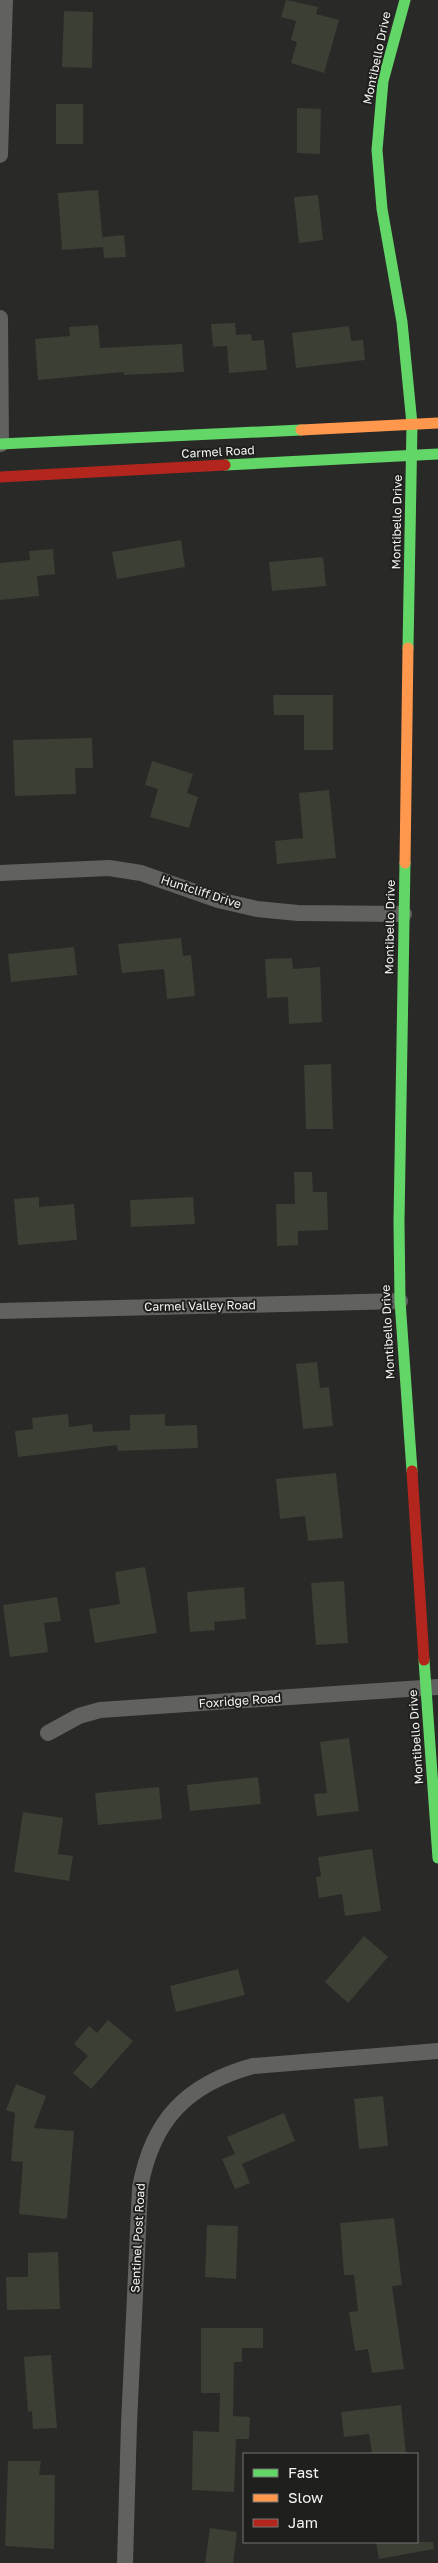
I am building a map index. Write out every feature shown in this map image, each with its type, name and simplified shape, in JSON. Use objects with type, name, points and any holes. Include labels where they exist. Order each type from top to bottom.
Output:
[{"type":"street","points":[[0,155],[5,0]]},
{"type":"street","name":"Montibello Drive","points":[[405,0],[382,90],[377,131],[378,172],[409,375],[412,424],[398,1222],[400,1301],[432,1687],[438,1858]]},
{"type":"street","points":[[0,318],[1,444]]},
{"type":"street","name":"Carmel Road","points":[[1,444],[438,423]]},
{"type":"street","name":"Carmel Road","points":[[0,477],[438,454]]},
{"type":"street","name":"Huntcliff Drive","points":[[0,872],[109,868],[141,873],[218,900],[257,909],[298,913],[404,914]]},
{"type":"street","name":"Carmel Valley Road","points":[[0,1311],[400,1301]]},
{"type":"street","name":"Foxridge Road","points":[[48,1733],[75,1717],[100,1710],[432,1687]]},
{"type":"street","name":"Sentinel Post Road","points":[[125,2563],[129,2424],[140,2188],[144,2164],[161,2126],[190,2094],[227,2073],[253,2066],[438,2051]]},
{"type":"building","points":[[286,0],[318,7],[316,14],[339,20],[324,73],[291,63],[297,42],[291,40],[296,21],[281,17]]},
{"type":"building","points":[[64,11],[93,12],[92,68],[62,67]]},
{"type":"building","points":[[56,104],[83,104],[83,144],[56,144]]},
{"type":"building","points":[[297,108],[321,109],[320,154],[297,153]]},
{"type":"building","points":[[98,190],[103,243],[103,237],[124,235],[126,257],[104,258],[103,247],[62,250],[58,193]]},
{"type":"building","points":[[318,195],[323,240],[299,243],[294,197]]},
{"type":"building","points":[[235,323],[236,335],[251,334],[252,341],[264,340],[267,370],[229,373],[227,346],[213,347],[211,324]]},
{"type":"building","points":[[98,325],[100,348],[182,344],[184,372],[124,375],[124,372],[38,380],[35,339],[70,336],[69,327]]},
{"type":"building","points":[[349,326],[351,341],[363,340],[365,360],[296,368],[292,333]]},
{"type":"building","points":[[181,540],[185,567],[117,579],[112,552]]},
{"type":"building","points":[[53,549],[55,574],[37,576],[39,596],[0,600],[0,563],[30,560],[29,551]]},
{"type":"building","points":[[323,557],[326,586],[272,591],[269,562]]},
{"type":"building","points":[[273,695],[333,695],[333,750],[304,750],[304,715],[274,715]]},
{"type":"building","points":[[92,738],[93,768],[75,768],[76,794],[15,796],[13,740]]},
{"type":"building","points":[[152,761],[193,774],[187,793],[198,797],[189,828],[150,817],[158,789],[145,785]]},
{"type":"building","points":[[329,790],[336,858],[277,864],[275,841],[303,838],[299,793]]},
{"type":"building","points":[[181,938],[183,956],[191,955],[195,996],[167,999],[164,969],[122,973],[118,944]]},
{"type":"building","points":[[74,947],[77,975],[11,982],[8,954]]},
{"type":"building","points":[[292,958],[293,969],[320,967],[322,1022],[289,1024],[288,997],[267,998],[265,959]]},
{"type":"building","points":[[331,1064],[333,1129],[306,1129],[304,1065]]},
{"type":"building","points":[[294,1172],[312,1172],[313,1192],[327,1192],[328,1230],[298,1231],[298,1245],[277,1246],[276,1204],[295,1204]]},
{"type":"building","points":[[39,1197],[39,1207],[74,1204],[77,1240],[18,1245],[14,1199]]},
{"type":"building","points":[[193,1197],[195,1224],[131,1227],[130,1200]]},
{"type":"building","points":[[317,1362],[320,1388],[329,1387],[333,1426],[303,1429],[296,1364]]},
{"type":"building","points":[[68,1414],[69,1427],[92,1424],[93,1432],[130,1430],[130,1415],[165,1414],[165,1426],[197,1425],[198,1448],[118,1451],[117,1445],[18,1457],[15,1431],[33,1429],[32,1418]]},
{"type":"building","points":[[336,1473],[343,1538],[308,1541],[305,1516],[280,1519],[276,1479]]},
{"type":"building","points":[[145,1567],[157,1633],[95,1643],[89,1609],[120,1604],[115,1572]]},
{"type":"building","points":[[344,1581],[348,1643],[316,1645],[311,1583]]},
{"type":"building","points":[[244,1587],[246,1619],[214,1622],[215,1630],[190,1632],[187,1592]]},
{"type":"building","points":[[57,1597],[61,1621],[44,1623],[48,1652],[10,1657],[3,1605]]},
{"type":"building","points":[[349,1738],[359,1811],[317,1816],[314,1794],[327,1793],[320,1742]]},
{"type":"building","points":[[258,1777],[261,1804],[190,1811],[187,1785]]},
{"type":"building","points":[[159,1787],[162,1819],[98,1825],[95,1793]]},
{"type":"building","points":[[23,1812],[63,1818],[58,1854],[73,1856],[69,1881],[14,1872]]},
{"type":"building","points":[[372,1849],[381,1911],[345,1916],[342,1894],[319,1898],[316,1877],[321,1876],[318,1857]]},
{"type":"building","points":[[364,1936],[388,1957],[348,2003],[325,1982]]},
{"type":"building","points":[[238,1969],[245,1995],[176,2012],[170,1986]]},
{"type":"building","points":[[108,2020],[133,2041],[91,2089],[73,2073],[88,2056],[74,2044],[89,2026],[97,2033]]},
{"type":"building","points":[[16,2084],[46,2096],[34,2128],[74,2131],[67,2219],[19,2214],[23,2162],[11,2161],[15,2113],[6,2110]]},
{"type":"building","points":[[383,2096],[388,2146],[359,2149],[354,2099]]},
{"type":"building","points":[[284,2113],[295,2141],[242,2164],[250,2183],[235,2189],[222,2159],[235,2154],[227,2137]]},
{"type":"building","points":[[394,2218],[402,2285],[392,2286],[404,2369],[372,2373],[368,2349],[355,2351],[349,2312],[358,2311],[354,2275],[344,2275],[340,2223]]},
{"type":"building","points":[[207,2225],[238,2226],[236,2279],[205,2277]]},
{"type":"building","points":[[58,2252],[60,2309],[7,2310],[6,2277],[28,2277],[28,2253]]},
{"type":"building","points":[[201,2328],[263,2328],[263,2348],[242,2348],[242,2362],[234,2362],[233,2416],[250,2417],[249,2439],[236,2439],[234,2492],[192,2490],[193,2431],[219,2432],[220,2393],[201,2393]]},
{"type":"building","points":[[51,2355],[57,2428],[33,2429],[32,2411],[28,2412],[24,2357]]},
{"type":"building","points":[[401,2405],[406,2453],[372,2453],[369,2434],[344,2437],[341,2412]]},
{"type":"building","points":[[8,2461],[41,2461],[39,2475],[55,2475],[54,2549],[5,2546]]},
{"type":"building","points":[[210,2528],[237,2532],[233,2563],[205,2563]]},
{"type":"building","points":[[433,2542],[434,2549],[379,2559],[376,2543]]},
{"type":"traffic: fast","points":[[405,0],[383,81],[377,150],[382,209],[402,322],[412,424],[408,648]]},
{"type":"traffic: fast","points":[[0,444],[301,430]]},
{"type":"traffic: fast","points":[[225,465],[438,454]]},
{"type":"traffic: fast","points":[[405,863],[399,1222],[400,1301],[412,1471]]},
{"type":"traffic: fast","points":[[424,1660],[438,1858]]},
{"type":"traffic: slow","points":[[301,430],[438,423]]},
{"type":"traffic: slow","points":[[405,863],[408,648]]},
{"type":"traffic: jam","points":[[0,477],[225,465]]},
{"type":"traffic: jam","points":[[412,1471],[424,1660]]}]
